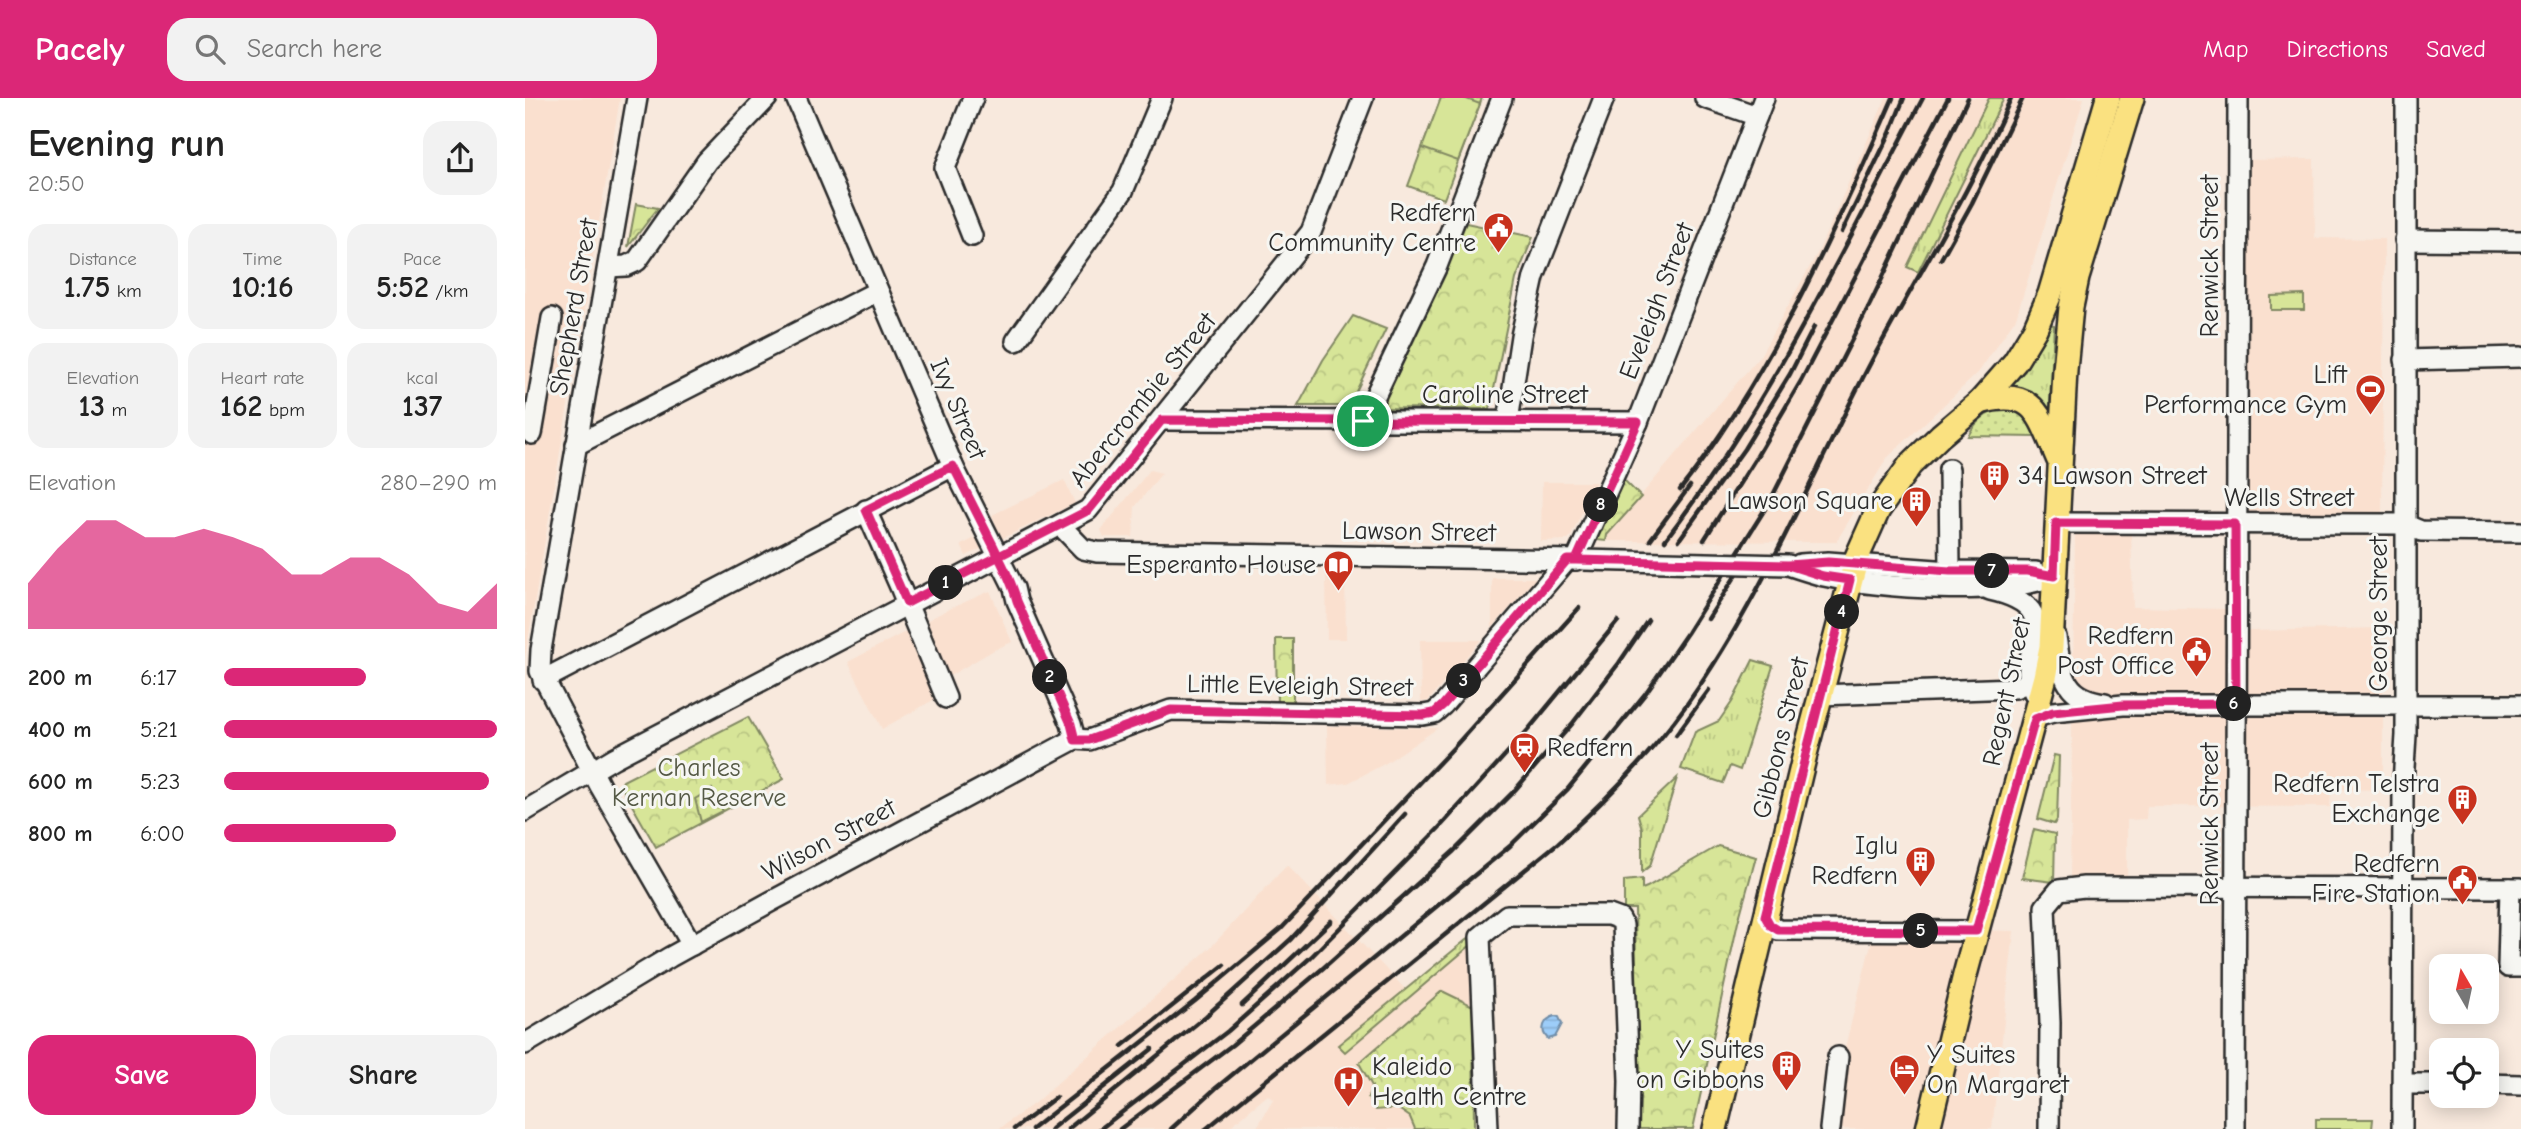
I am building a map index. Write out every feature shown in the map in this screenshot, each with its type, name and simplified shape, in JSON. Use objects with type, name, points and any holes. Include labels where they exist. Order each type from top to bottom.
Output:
[{"type":"main road","points":[[1980,402],[2015,362],[2041,317],[2108,98]]},
{"type":"main road","name":"Regent Street","points":[[1928,1129],[2034,702],[2047,666],[2054,619],[2056,523],[2071,307],[2077,278],[2131,98]]},
{"type":"main road","points":[[1980,402],[2005,397],[2018,398],[2025,402],[2040,417],[2060,461]]},
{"type":"main road","name":"Gibbons Street","points":[[1715,1129],[1765,916],[1853,573],[1878,510],[1910,465],[1980,402]]},
{"type":"street","name":"Shepherd Street","points":[[637,98],[541,650],[540,671],[593,771],[692,945]]},
{"type":"street","points":[[608,267],[626,266],[636,261],[708,161],[767,98]]},
{"type":"street","name":"Ivy Street","points":[[796,98],[953,466],[998,556],[1071,724],[1075,740]]},
{"type":"street","points":[[972,236],[945,168],[973,98]]},
{"type":"street","points":[[1016,341],[1123,191],[1162,98]]},
{"type":"street","name":"Abercrombie Street","points":[[525,810],[907,603],[1089,510],[1311,232],[1363,98]]},
{"type":"street","points":[[1363,421],[1437,266],[1502,98]]},
{"type":"street","points":[[1508,421],[1521,336],[1534,276],[1604,98]]},
{"type":"street","points":[[1705,98],[1761,107]]},
{"type":"street","name":"Renwick Street","points":[[2235,1129],[2238,98]]},
{"type":"street","name":"George Street","points":[[2402,1129],[2406,705],[2406,98]]},
{"type":"street","name":"Eveleigh Street","points":[[1575,560],[1638,422],[1761,107]]},
{"type":"street","points":[[2405,240],[2521,240]]},
{"type":"street","points":[[576,444],[878,291]]},
{"type":"street","points":[[532,435],[552,318]]},
{"type":"street","points":[[2405,360],[2521,357]]},
{"type":"street","name":"Caroline Street","points":[[1162,420],[1638,422]]},
{"type":"street","points":[[543,680],[953,466]]},
{"type":"street","points":[[1949,469],[1950,571]]},
{"type":"street","points":[[866,510],[946,698]]},
{"type":"street","name":"Wells Street","points":[[2056,523],[2404,524],[2421,531],[2521,532]]},
{"type":"street","name":"Lawson Street","points":[[1060,525],[1083,549],[1097,552],[1788,565],[1828,562],[1853,573]]},
{"type":"street","name":"Little Eveleigh Street","points":[[1171,710],[1423,715],[1434,713],[1575,560]]},
{"type":"street","points":[[1853,573],[2028,571],[2054,576]]},
{"type":"street","points":[[1853,573],[1909,586],[1979,588],[2036,582],[2054,576]]},
{"type":"street","points":[[1979,588],[2014,597],[2030,610],[2036,630],[2034,702]]},
{"type":"street","points":[[2054,619],[2061,669],[2068,685],[2089,700],[2123,705]]},
{"type":"street","points":[[1821,695],[2015,688],[2034,702],[2076,710],[2123,705],[2521,705]]},
{"type":"street","name":"Wilson Street","points":[[525,1044],[692,945],[1075,740],[1089,740],[1171,710]]},
{"type":"street","points":[[2049,1129],[2050,1023],[2045,907],[2059,890],[2084,887],[2515,888],[2508,967],[2521,967]]},
{"type":"street","points":[[1488,1129],[1481,937],[1507,915],[1615,916],[1623,925],[1628,1129]]},
{"type":"street","points":[[1765,916],[1770,925],[1778,930],[1976,931]]},
{"type":"street","points":[[1830,1129],[1838,1058]]},
{"type":"street","points":[[2403,1084],[2429,1084]]},
{"type":"street","points":[[2499,1084],[2521,1085]]},
{"type":"shaded area","points":[[525,98],[620,98],[525,658]]},
{"type":"shaded area","points":[[1886,98],[2084,98],[2016,318],[1978,373],[1887,458],[1836,542],[1606,541],[1607,535],[1760,356],[1818,252]]},
{"type":"shaded area","points":[[2314,159],[2315,238],[2384,239],[2382,515],[2251,515],[2246,511],[2246,160]]},
{"type":"shaded area","points":[[1150,470],[1162,473],[1135,507],[1133,537],[1104,537],[1101,530]]},
{"type":"shaded area","points":[[1064,480],[1075,503],[966,556],[961,545],[997,527],[992,515]]},
{"type":"shaded area","points":[[1542,482],[1596,482],[1567,540],[1541,541]]},
{"type":"shaded area","points":[[2131,530],[2133,607],[2225,609],[2226,626],[2247,631],[2383,628],[2383,790],[2331,789],[2330,807],[2147,806],[2146,819],[2127,820],[2127,878],[2070,879],[2075,532]]},
{"type":"shaded area","points":[[1326,576],[1345,576],[1346,639],[1327,639]]},
{"type":"shaded area","points":[[1492,578],[1536,578],[1492,628]]},
{"type":"shaded area","points":[[990,591],[1012,642],[946,678],[942,695],[882,729],[848,662],[947,610]]},
{"type":"shaded area","points":[[1420,640],[1481,640],[1428,701],[1421,702]]},
{"type":"shaded area","points":[[1327,726],[1438,728],[1386,763],[1348,783],[1328,785]]},
{"type":"shaded area","points":[[1287,865],[1405,989],[1472,935],[1474,1129],[1256,1129],[1273,1100],[1268,1095],[1227,1129],[999,1129],[1036,1102],[1211,947]]},
{"type":"shaded area","points":[[1972,930],[2014,931],[1992,1129],[1837,1129],[1840,1067],[1872,940],[1954,941]]},
{"type":"green space","points":[[1441,98],[1482,98],[1444,199],[1408,186]]},
{"type":"green space","points":[[1441,98],[1464,98],[1480,104],[1458,161],[1422,148]]},
{"type":"green space","points":[[1989,98],[2004,98],[1918,272],[1907,267]]},
{"type":"green space","points":[[636,204],[658,208],[628,247]]},
{"type":"green space","points":[[1466,223],[1533,237],[1516,279],[1490,409],[1382,408]]},
{"type":"green space","points":[[2304,295],[2304,310],[2271,310],[2271,296]]},
{"type":"green space","points":[[1353,316],[1386,329],[1349,406],[1298,406],[1323,360]]},
{"type":"green space","points":[[2048,324],[2054,325],[2049,424],[2015,387],[2006,386]]},
{"type":"green space","points":[[2013,407],[2029,417],[2038,437],[1968,436],[1986,415]]},
{"type":"green space","points":[[1624,480],[1641,497],[1607,535],[1606,541],[1596,540]]},
{"type":"green space","points":[[1276,639],[1293,639],[1293,704],[1277,704]]},
{"type":"green space","points":[[1753,660],[1773,666],[1740,770],[1730,766],[1723,783],[1681,769],[1695,732],[1719,721],[1732,702]]},
{"type":"green space","name":"Charles Kernan Reserve","points":[[748,717],[784,779],[656,847],[621,786],[623,781]]},
{"type":"green space","points":[[2054,755],[2059,756],[2057,820],[2054,824],[2038,819]]},
{"type":"green space","points":[[1677,778],[1650,866],[1642,872],[1642,829],[1638,815]]},
{"type":"green space","points":[[712,789],[723,811],[701,822],[695,799]]},
{"type":"green space","points":[[2034,829],[2055,834],[2054,882],[2022,878]]},
{"type":"green space","points":[[1718,846],[1756,857],[1738,922],[1693,1129],[1639,1129],[1635,909],[1624,909],[1624,881],[1642,879],[1642,889]]},
{"type":"green space","points":[[1472,935],[1472,944],[1345,1052],[1338,1045]]},
{"type":"green space","points":[[1442,991],[1473,1006],[1474,1129],[1415,1129],[1410,1117],[1397,1108],[1376,1110],[1368,1097],[1372,1086],[1359,1063]]},
{"type":"green space","points":[[2316,1119],[2373,1119],[2372,1129],[2316,1129]]},
{"type":"water","points":[[1555,1016],[1559,1017],[1562,1024],[1555,1037],[1548,1039],[1544,1025]]},
{"type":"railway","points":[[1680,490],[1743,399],[1799,301],[1893,98]]},
{"type":"railway","points":[[1842,232],[1904,98]]},
{"type":"railway","points":[[1665,540],[1703,488],[1772,380],[1923,98]]},
{"type":"railway","points":[[1704,540],[1801,381],[1948,98]]},
{"type":"railway","points":[[1171,1129],[1216,1088],[1510,846],[1567,790],[1645,694],[1770,501],[1870,304],[1968,98]]},
{"type":"railway","points":[[1206,1129],[1558,843],[1626,777],[1673,723],[1739,623],[1870,364],[1961,200],[2011,98]]},
{"type":"railway","points":[[1941,259],[1972,203],[2023,98]]},
{"type":"railway","points":[[1679,540],[1744,449],[1790,374],[1814,327]]},
{"type":"railway","points":[[1650,540],[1690,486]]},
{"type":"railway","points":[[1708,619],[1738,572]]},
{"type":"railway","points":[[1032,1129],[1195,1001],[1281,929],[1456,745],[1579,608]]},
{"type":"railway","points":[[1120,1129],[1232,1045],[1454,851],[1515,790],[1572,724],[1648,620]]},
{"type":"railway","points":[[1100,1129],[1228,1031],[1311,957],[1438,829],[1528,730],[1618,621]]},
{"type":"railway","points":[[1676,735],[1709,690]]},
{"type":"railway","points":[[1068,1129],[1206,1016],[1291,939],[1405,814]]},
{"type":"railway","points":[[1242,1005],[1331,921]]},
{"type":"railway","points":[[1122,1046],[1224,965]]},
{"type":"railway","points":[[1051,1129],[1152,1049]]},
{"type":"railway","points":[[1014,1129],[1056,1097]]},
{"type":"place","name":"Redfern Community Centre","points":[[1499,255]]},
{"type":"place","name":"Lift Performance Gym","points":[[2370,417]]},
{"type":"place","name":"34 Lawson Street","points":[[1995,503]]},
{"type":"place","name":"Lawson Square","points":[[1916,528]]},
{"type":"place","name":"Esperanto House","points":[[1339,592]]},
{"type":"place","name":"Redfern Post Office","points":[[2197,678]]},
{"type":"place","name":"Redfern","points":[[1524,775]]},
{"type":"place","name":"Redfern Telstra Exchange","points":[[2463,826]]},
{"type":"place","name":"Iglu Redfern","points":[[1921,888]]},
{"type":"place","name":"Redfern Fire Station","points":[[2463,906]]},
{"type":"place","name":"Y Suites on Gibbons","points":[[1787,1092]]},
{"type":"place","name":"Y Suites On Margaret","points":[[1904,1097]]},
{"type":"place","name":"Kaleido Health Centre","points":[[1349,1109]]},
{"type":"route","points":[[1363,421],[1162,420],[1089,510],[998,556],[907,603],[866,510],[953,466],[998,556],[1008,575],[1071,724],[1075,740],[1089,740],[1171,710],[1423,715],[1434,713],[1567,560],[1788,565],[1823,576],[1850,580],[1765,916],[1770,925],[1778,930],[1976,931],[2035,719],[2053,712],[2123,705],[2236,704],[2235,524],[2056,523],[2054,576],[2028,571],[1950,571],[1828,562],[1788,565],[1576,560],[1638,422],[1363,421]]}]
